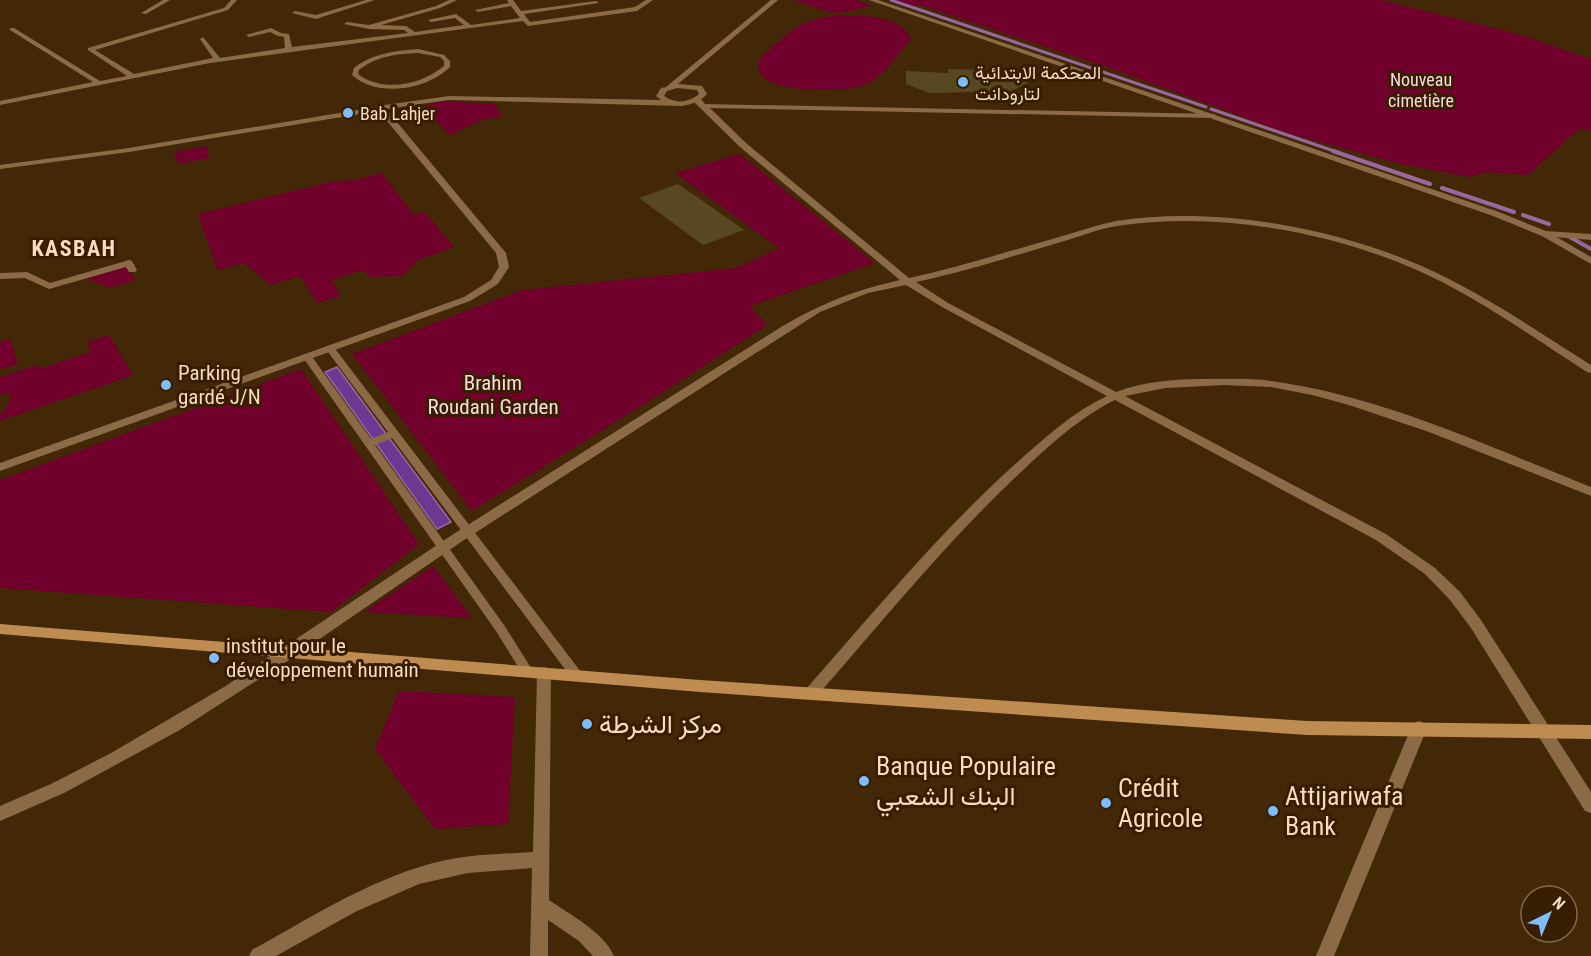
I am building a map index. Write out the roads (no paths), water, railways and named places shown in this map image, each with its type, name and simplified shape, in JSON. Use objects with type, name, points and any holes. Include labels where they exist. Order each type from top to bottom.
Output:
[{"type":"main road","points":[[0,629],[577,676],[1307,728],[1591,732]]},
{"type":"street","points":[[144,13],[167,0]]},
{"type":"street","points":[[132,76],[90,49],[226,9],[234,0]]},
{"type":"street","points":[[295,13],[316,17],[372,0]]},
{"type":"street","points":[[369,27],[438,7],[454,0]]},
{"type":"street","points":[[588,0],[611,13]]},
{"type":"street","points":[[478,10],[511,2],[528,24],[637,9],[650,0]]},
{"type":"street","points":[[620,103],[661,93],[669,88],[775,0]]},
{"type":"street","points":[[872,0],[1496,214],[1545,234],[1591,261]]},
{"type":"street","points":[[0,103],[218,60],[470,27],[596,3]]},
{"type":"street","points":[[431,20],[457,16],[470,27]]},
{"type":"street","points":[[347,24],[406,28],[414,35]]},
{"type":"street","points":[[12,29],[99,83]]},
{"type":"street","points":[[249,35],[271,30],[280,35],[287,35],[289,49]]},
{"type":"street","points":[[203,39],[218,60]]},
{"type":"street","points":[[418,51],[442,56],[447,61],[447,67],[431,79],[400,86],[370,84],[355,75],[356,69],[374,58],[403,52],[418,51]]},
{"type":"street","points":[[693,68],[703,94],[701,103]]},
{"type":"street","points":[[669,88],[685,86],[702,91]]},
{"type":"street","points":[[661,93],[663,100],[678,103]]},
{"type":"street","points":[[0,167],[129,150],[449,98],[1212,116]]},
{"type":"street","points":[[701,103],[743,145],[907,281],[945,305],[1382,537],[1430,571],[1455,596],[1476,624],[1591,806]]},
{"type":"street","points":[[0,467],[478,294],[495,282],[504,267],[501,253],[381,108]]},
{"type":"street","points":[[0,814],[99,767],[189,715],[290,652],[468,531],[817,310],[865,291],[932,276],[1115,224],[1138,220],[1257,225],[1315,234],[1402,260],[1485,302],[1591,370]]},
{"type":"street","points":[[1545,234],[1591,237]]},
{"type":"street","points":[[0,276],[27,275],[49,286],[129,263],[132,270]]},
{"type":"street","points":[[330,348],[577,676]]},
{"type":"street","points":[[307,356],[500,628],[527,671]]},
{"type":"street","points":[[811,693],[941,542],[995,488],[1054,437],[1100,404],[1116,396],[1141,389],[1179,383],[1224,381],[1268,384],[1313,392],[1353,403],[1449,436],[1591,492]]},
{"type":"street","points":[[368,444],[395,434]]},
{"type":"street","points":[[539,956],[544,673]]},
{"type":"street","points":[[1325,956],[1419,728]]},
{"type":"street","points":[[258,956],[383,888],[413,877],[446,868],[540,859]]},
{"type":"street","points":[[540,904],[585,934],[606,956]]},
{"type":"waterway","points":[[891,0],[1206,107]]},
{"type":"waterway","points":[[1211,109],[1337,152]]},
{"type":"waterway","points":[[1333,151],[1430,184]]},
{"type":"waterway","points":[[1442,188],[1514,212]]},
{"type":"waterway","points":[[1523,215],[1549,224]]},
{"type":"waterway","points":[[1570,237],[1591,249]]},
{"type":"place","name":"المحكمة الابتدائية لتارودانت","points":[[963,82]]},
{"type":"place","name":"Bab Lahjer","points":[[348,113]]},
{"type":"place","name":"Parking gardé J/N","points":[[166,385]]},
{"type":"place","name":"institut pour le développement humain","points":[[214,658]]},
{"type":"place","name":"مركز الشرطة","points":[[587,724]]},
{"type":"place","name":"Banque Populaire البنك الشعبي","points":[[864,781]]},
{"type":"place","name":"Crédit Agricole","points":[[1106,803]]},
{"type":"place","name":"Attijariwafa Bank","points":[[1273,811]]},
{"type":"district","name":"KASBAH","points":[[74,248]]},
{"type":"park label","name":"Nouveau cimetière","points":[[1421,89]]},
{"type":"park label","name":"Brahim Roudani Garden","points":[[493,395]]}]
